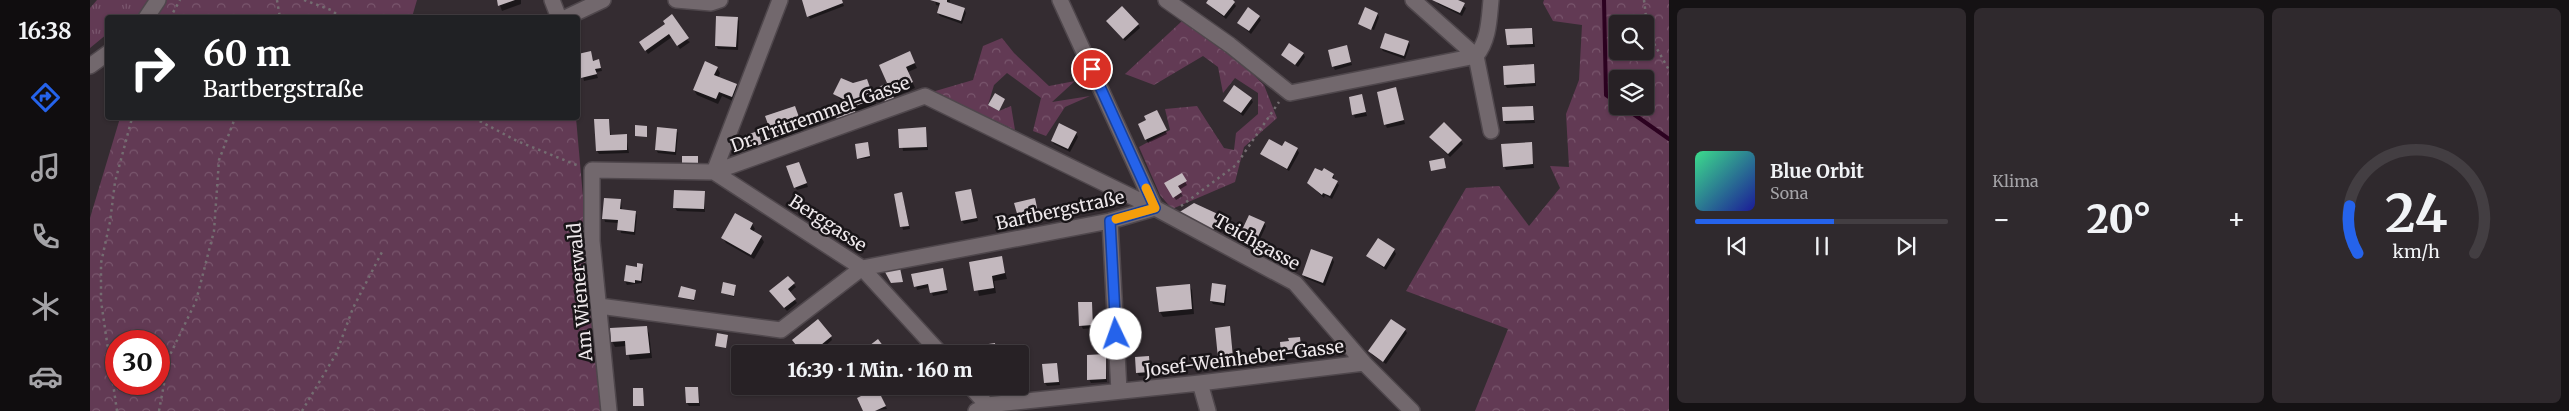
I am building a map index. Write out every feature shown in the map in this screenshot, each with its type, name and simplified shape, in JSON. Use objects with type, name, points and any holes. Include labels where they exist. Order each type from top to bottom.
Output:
[{"type":"street","points":[[148,15],[158,0]]},
{"type":"street","points":[[552,0],[558,15]]},
{"type":"street","points":[[572,15],[603,0]]},
{"type":"street","points":[[676,0],[714,1]]},
{"type":"street","points":[[714,172],[780,0]]},
{"type":"street","name":"Bartbergstraße","points":[[862,268],[1110,221],[1155,208],[1060,0]]},
{"type":"street","points":[[1165,0],[1230,45],[1290,93],[1476,56],[1483,48],[1487,36],[1491,0]]},
{"type":"street","points":[[1413,0],[1476,56],[1491,131]]},
{"type":"street","points":[[90,66],[105,55]]},
{"type":"street","name":"Dr. Tritremmel-Gasse","points":[[592,170],[714,172],[925,96],[1155,208]]},
{"type":"street","name":"Am Wienerwald","points":[[592,170],[592,241],[610,411]]},
{"type":"street","name":"Berggasse","points":[[599,306],[781,330],[862,268],[714,172]]},
{"type":"street","name":"Teichgasse","points":[[1155,208],[1295,283],[1364,362],[1412,411]]},
{"type":"street","points":[[1110,221],[1118,391]]},
{"type":"street","points":[[862,268],[933,345]]},
{"type":"street","name":"Josef-Weinheber-Gasse","points":[[985,409],[1364,362]]},
{"type":"street","points":[[1200,383],[1208,411]]},
{"type":"street","points":[[976,395],[985,409]]},
{"type":"path","points":[[172,15],[180,0]]},
{"type":"path","points":[[278,0],[280,15]]},
{"type":"path","points":[[304,0],[331,10],[338,15]]},
{"type":"path","points":[[1644,0],[1648,33],[1669,70]]},
{"type":"path","points":[[1169,215],[1236,165],[1279,103],[1290,93]]},
{"type":"path","points":[[117,411],[101,301],[102,263],[115,182],[131,120]]},
{"type":"path","points":[[159,411],[169,357],[196,301],[214,231],[219,160],[234,120]]},
{"type":"path","points":[[478,120],[517,141],[592,170]]},
{"type":"path","points":[[302,411],[336,354],[353,308],[382,252]]},
{"type":"green space","points":[[97,0],[166,0],[156,15],[105,15],[105,36],[90,48],[90,8]]},
{"type":"green space","points":[[166,0],[417,0],[413,15],[157,15]]},
{"type":"green space","points":[[1544,0],[1669,0],[1669,411],[1475,411],[1508,329],[1406,291],[1466,188],[1499,186],[1529,226],[1560,188],[1550,166],[1569,167],[1566,114],[1579,80],[1582,25],[1553,21],[1543,3]]},
{"type":"green space","points":[[1182,21],[1237,59],[1264,85],[1277,118],[1244,147],[1235,182],[1172,209],[1160,195],[1139,147],[1170,130],[1165,109],[1197,106],[1224,148],[1234,150],[1236,133],[1258,114],[1258,93],[1235,78],[1223,93],[1218,67],[1203,56],[1154,85],[1125,74]]},
{"type":"green space","points":[[1002,38],[1014,53],[1049,86],[1075,81],[1052,102],[1090,96],[1065,107],[1046,136],[1033,131],[1041,98],[1007,73],[994,85],[988,105],[999,111],[1011,106],[1015,130],[932,92],[973,80],[983,46]]},
{"type":"green space","points":[[119,120],[576,120],[602,411],[90,411],[90,218]]},
{"type":"building","points":[[497,0],[515,0],[498,6]]},
{"type":"building","points":[[802,0],[842,0],[843,3],[807,17]]},
{"type":"building","points":[[930,0],[947,0],[947,2],[965,8],[961,21],[937,13],[940,3]]},
{"type":"building","points":[[1208,0],[1233,0],[1235,2],[1224,16],[1206,3]]},
{"type":"building","points":[[1432,0],[1458,0],[1465,3],[1460,13]]},
{"type":"building","points":[[1122,6],[1139,24],[1123,39],[1106,21]]},
{"type":"building","points":[[1248,7],[1260,16],[1249,31],[1237,23]]},
{"type":"building","points":[[1365,7],[1378,13],[1371,30],[1358,24]]},
{"type":"building","points":[[672,14],[689,38],[677,46],[669,34],[645,51],[639,42],[665,24],[663,21]]},
{"type":"building","points":[[716,16],[738,17],[736,47],[715,46]]},
{"type":"building","points":[[1532,28],[1533,44],[1507,45],[1505,29]]},
{"type":"building","points":[[1385,33],[1409,41],[1404,56],[1380,48]]},
{"type":"building","points":[[1289,43],[1304,53],[1295,65],[1281,55]]},
{"type":"building","points":[[1347,45],[1351,62],[1332,67],[1328,50]]},
{"type":"building","points":[[591,51],[593,61],[599,59],[601,68],[595,69],[597,74],[581,78],[580,54]]},
{"type":"building","points":[[910,51],[915,63],[906,67],[913,82],[891,92],[895,100],[886,104],[879,87],[887,83],[879,65]]},
{"type":"building","points":[[705,61],[718,67],[714,75],[737,84],[732,97],[719,92],[716,99],[693,90]]},
{"type":"building","points":[[1534,64],[1535,83],[1504,85],[1503,66]]},
{"type":"building","points":[[841,78],[853,83],[867,79],[874,99],[853,107],[857,115],[838,122],[832,108],[840,105],[843,99],[833,94]]},
{"type":"building","points":[[1234,85],[1252,98],[1241,113],[1223,101]]},
{"type":"building","points":[[1396,87],[1404,120],[1384,125],[1377,92]]},
{"type":"building","points":[[995,93],[1005,99],[999,111],[988,105]]},
{"type":"building","points":[[1362,94],[1366,112],[1352,115],[1349,97]]},
{"type":"building","points":[[795,106],[803,128],[773,138],[765,116]]},
{"type":"building","points":[[1533,106],[1534,120],[1503,121],[1502,107]]},
{"type":"building","points":[[1157,110],[1167,130],[1145,140],[1138,124],[1146,120],[1144,116]]},
{"type":"building","points":[[594,119],[609,119],[610,135],[627,134],[627,150],[596,151]]},
{"type":"building","points":[[1444,122],[1462,140],[1448,154],[1429,137]]},
{"type":"building","points":[[1059,123],[1077,132],[1068,149],[1051,141]]},
{"type":"building","points":[[635,125],[647,126],[647,137],[635,136]]},
{"type":"building","points":[[657,127],[677,129],[675,152],[655,150]]},
{"type":"building","points":[[926,127],[927,147],[899,148],[898,129]]},
{"type":"building","points":[[758,131],[762,144],[742,151],[737,138]]},
{"type":"building","points":[[1269,139],[1282,146],[1285,141],[1298,148],[1287,169],[1260,154]]},
{"type":"building","points":[[868,142],[870,156],[857,159],[855,144]]},
{"type":"building","points":[[1532,142],[1533,164],[1503,167],[1501,144]]},
{"type":"building","points":[[682,156],[698,156],[698,163],[682,163]]},
{"type":"building","points":[[1444,158],[1446,168],[1431,171],[1429,161]]},
{"type":"building","points":[[799,162],[807,183],[794,188],[786,166]]},
{"type":"building","points":[[1315,168],[1322,171],[1324,168],[1334,174],[1332,178],[1338,181],[1330,196],[1323,193],[1322,195],[1307,183]]},
{"type":"building","points":[[1182,173],[1187,181],[1178,186],[1182,192],[1173,198],[1164,183]]},
{"type":"building","points":[[971,189],[977,218],[961,221],[955,192]]},
{"type":"building","points":[[674,190],[705,191],[704,209],[673,208]]},
{"type":"building","points":[[902,192],[909,226],[900,227],[894,194]]},
{"type":"building","points":[[604,198],[621,199],[620,209],[636,211],[634,232],[617,230],[618,220],[602,219]]},
{"type":"building","points":[[1035,198],[1038,212],[1018,217],[1014,203]]},
{"type":"building","points":[[1194,203],[1220,215],[1213,230],[1178,213]]},
{"type":"building","points":[[735,213],[753,223],[750,229],[762,236],[751,255],[721,238]]},
{"type":"building","points":[[1249,215],[1265,222],[1258,237],[1242,230]]},
{"type":"building","points":[[1378,238],[1395,249],[1384,267],[1366,256]]},
{"type":"building","points":[[1311,249],[1333,257],[1323,283],[1302,275]]},
{"type":"building","points":[[1002,256],[1005,273],[992,276],[994,288],[974,291],[969,262]]},
{"type":"building","points":[[637,263],[643,264],[641,281],[635,280],[635,283],[624,281],[626,265],[637,267]]},
{"type":"building","points":[[900,268],[903,282],[891,283],[885,272]]},
{"type":"building","points":[[943,268],[947,290],[930,293],[928,284],[914,287],[911,274]]},
{"type":"building","points":[[788,276],[795,283],[788,289],[796,299],[784,308],[769,291]]},
{"type":"building","points":[[723,282],[736,285],[734,296],[721,293]]},
{"type":"building","points":[[1212,283],[1226,285],[1224,303],[1210,301]]},
{"type":"building","points":[[1190,284],[1192,309],[1159,312],[1156,287]]},
{"type":"building","points":[[681,286],[696,290],[694,300],[678,297]]},
{"type":"building","points":[[1078,302],[1092,302],[1093,325],[1079,326]]},
{"type":"building","points":[[818,319],[832,336],[821,345],[796,345],[792,340]]},
{"type":"building","points":[[1391,319],[1406,329],[1383,362],[1368,351]]},
{"type":"building","points":[[647,326],[650,353],[626,355],[625,341],[611,342],[610,328]]},
{"type":"building","points":[[1230,326],[1233,357],[1218,358],[1215,328]]},
{"type":"building","points":[[717,333],[728,335],[726,348],[715,346]]},
{"type":"building","points":[[1300,337],[1302,354],[1281,356],[1280,342],[1289,341],[1288,338]]},
{"type":"building","points":[[878,339],[882,345],[870,345]]},
{"type":"building","points":[[1106,354],[1106,379],[1087,380],[1087,355]]},
{"type":"building","points":[[1149,356],[1150,372],[1136,373],[1135,357]]},
{"type":"building","points":[[1057,363],[1059,382],[1044,383],[1042,364]]},
{"type":"building","points":[[685,387],[698,387],[699,403],[686,403]]},
{"type":"building","points":[[633,388],[643,388],[644,406],[633,406]]},
{"type":"building","points":[[863,395],[880,395],[886,406],[875,411],[863,411],[857,398]]},
{"type":"waterway","points":[[1604,0],[1606,95],[1609,97]]},
{"type":"waterway","points":[[1635,115],[1669,139]]},
{"type":"slow traffic","points":[[1116,219],[1155,208],[1146,188]]},
{"type":"route","points":[[1092,69],[1155,208],[1110,221],[1116,334]]}]
